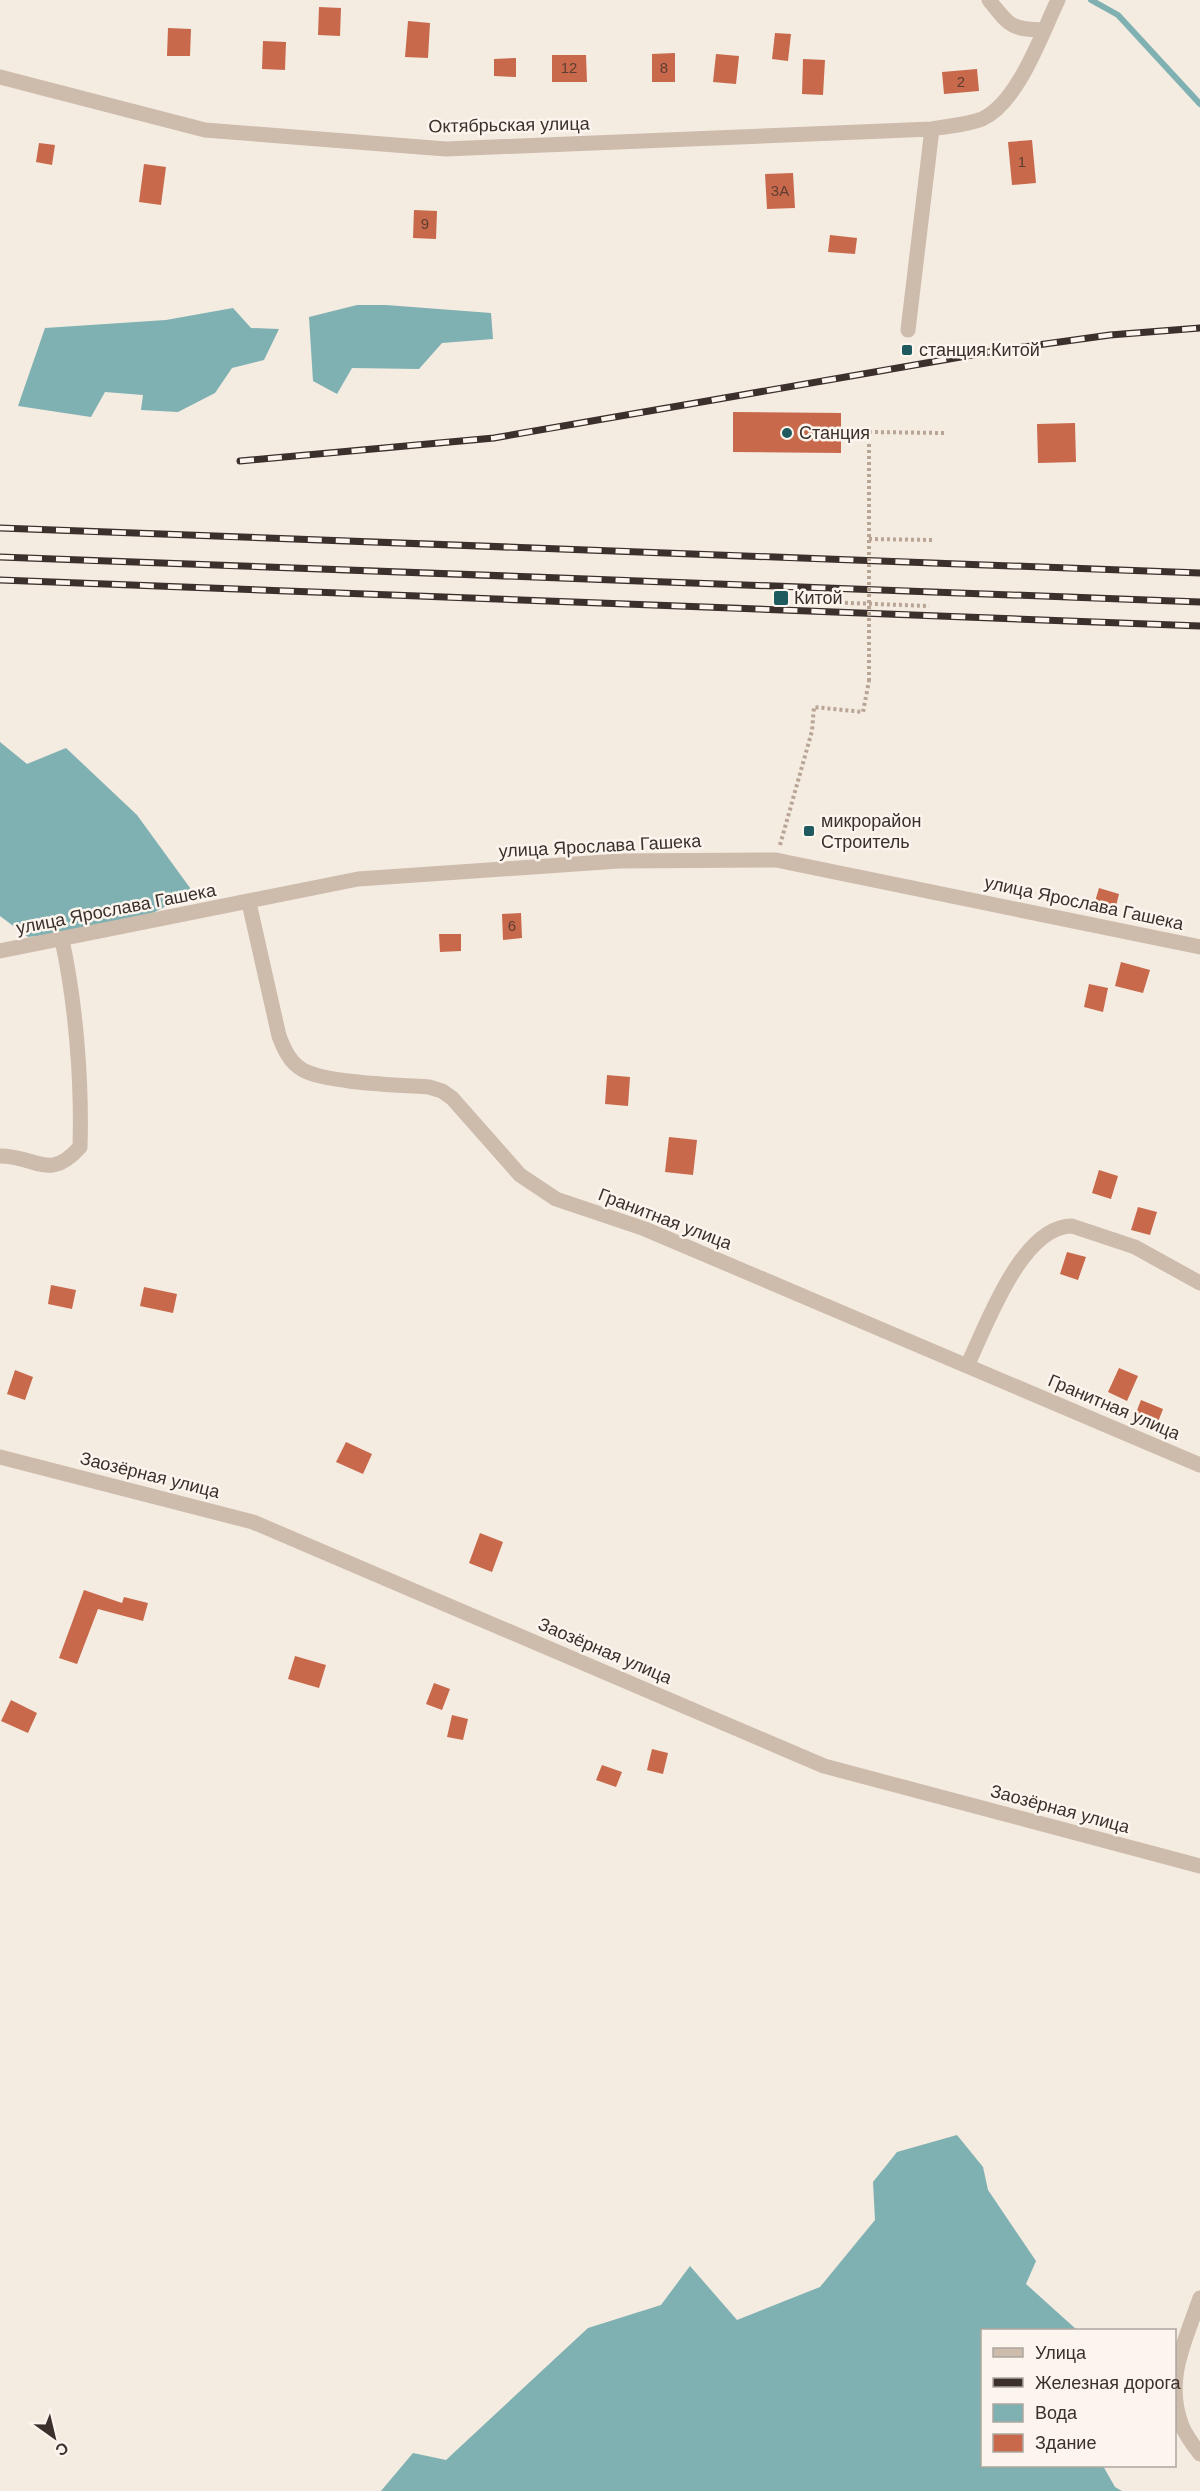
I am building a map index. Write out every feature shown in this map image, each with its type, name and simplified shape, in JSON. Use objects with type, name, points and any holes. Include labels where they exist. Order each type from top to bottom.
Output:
[{"type":"street","points":[[989,0],[1011,25],[1018,29],[1043,30],[1058,0]]},
{"type":"street","name":"Октябрьская улица","points":[[0,77],[205,130],[446,149],[932,129],[981,120],[1000,106],[1014,91],[1043,30]]},
{"type":"street","points":[[908,330],[932,129]]},
{"type":"street","name":"улица Ярослава Гашека","points":[[0,951],[249,903],[358,879],[620,861],[776,860],[1200,947]]},
{"type":"street","name":"Гранитная улица","points":[[249,903],[279,1036],[286,1054],[303,1070],[322,1077],[442,1091],[452,1098],[520,1175],[555,1199],[645,1229],[1200,1465]]},
{"type":"street","points":[[0,1156],[11,1156],[52,1167],[62,1164],[80,1147],[81,1114],[71,983],[62,940]]},
{"type":"street","points":[[968,1366],[1006,1284],[1024,1256],[1050,1230],[1072,1226],[1135,1247],[1200,1283]]},
{"type":"street","name":"Заозёрная улица","points":[[0,1457],[253,1522],[824,1766],[1200,1866]]},
{"type":"street","points":[[1176,2368],[1200,2298]]},
{"type":"street","points":[[1176,2403],[1182,2428],[1200,2454]]},
{"type":"path","points":[[776,860],[812,730],[814,707],[863,712],[869,681],[869,432],[944,433]]},
{"type":"path","points":[[869,539],[933,540]]},
{"type":"path","points":[[797,601],[929,606]]},
{"type":"water","points":[[357,305],[491,313],[493,339],[442,343],[419,369],[352,368],[337,394],[313,381],[309,317]]},
{"type":"water","points":[[233,308],[251,328],[279,329],[264,360],[232,368],[215,393],[178,412],[141,410],[143,395],[105,392],[91,417],[18,406],[45,328],[166,320]]},
{"type":"water","points":[[0,742],[27,764],[66,748],[137,815],[193,892],[149,915],[84,931],[28,937],[0,916]]},
{"type":"water","points":[[957,2135],[983,2167],[988,2190],[1036,2261],[1026,2284],[1076,2329],[981,2329],[981,2467],[1104,2467],[1115,2487],[1122,2491],[381,2491],[413,2453],[446,2460],[588,2328],[661,2305],[690,2266],[737,2320],[820,2287],[875,2220],[873,2182],[897,2152]]},
{"type":"building","points":[[319,7],[341,8],[340,36],[318,35]]},
{"type":"building","points":[[408,21],[430,23],[428,58],[405,57]]},
{"type":"building","points":[[168,28],[191,29],[190,56],[167,56]]},
{"type":"building","points":[[775,33],[791,34],[788,61],[772,59]]},
{"type":"building","points":[[263,41],[286,42],[285,70],[262,69]]},
{"type":"building","points":[[675,53],[675,82],[652,82],[652,54]]},
{"type":"building","points":[[716,54],[739,56],[736,84],[713,82]]},
{"type":"building","points":[[552,55],[586,55],[587,82],[552,82]]},
{"type":"building","points":[[516,58],[516,77],[494,76],[494,59]]},
{"type":"building","points":[[803,59],[825,60],[823,95],[802,94]]},
{"type":"building","points":[[977,69],[979,91],[944,94],[942,72]]},
{"type":"building","points":[[1032,140],[1036,183],[1012,185],[1008,142]]},
{"type":"building","points":[[39,143],[55,145],[52,165],[36,162]]},
{"type":"building","points":[[144,164],[166,167],[161,205],[139,202]]},
{"type":"building","points":[[793,173],[795,208],[767,209],[765,174]]},
{"type":"building","points":[[414,210],[437,211],[436,239],[413,238]]},
{"type":"building","points":[[830,235],[857,238],[855,254],[828,252]]},
{"type":"building","name":"Станция","points":[[733,412],[841,413],[841,453],[733,452]]},
{"type":"building","points":[[1075,423],[1076,462],[1038,463],[1037,424]]},
{"type":"building","points":[[1099,888],[1119,894],[1115,910],[1094,905]]},
{"type":"building","points":[[521,913],[522,938],[503,940],[502,914]]},
{"type":"building","points":[[439,934],[461,934],[461,951],[440,952]]},
{"type":"building","points":[[1121,962],[1150,970],[1143,993],[1115,986]]},
{"type":"building","points":[[1089,984],[1108,988],[1103,1012],[1084,1007]]},
{"type":"building","points":[[607,1075],[630,1077],[628,1106],[605,1104]]},
{"type":"building","points":[[669,1137],[697,1140],[693,1175],[665,1172]]},
{"type":"building","points":[[1099,1170],[1118,1176],[1111,1199],[1092,1193]]},
{"type":"building","points":[[1138,1207],[1157,1212],[1150,1235],[1131,1230]]},
{"type":"building","points":[[1067,1252],[1086,1257],[1078,1280],[1060,1274]]},
{"type":"building","points":[[51,1285],[76,1290],[72,1309],[48,1304]]},
{"type":"building","points":[[144,1287],[177,1294],[173,1313],[140,1306]]},
{"type":"building","points":[[1119,1368],[1138,1376],[1127,1401],[1108,1392]]},
{"type":"building","points":[[15,1370],[33,1377],[25,1400],[7,1394]]},
{"type":"building","points":[[1141,1400],[1163,1409],[1156,1427],[1134,1418]]},
{"type":"building","points":[[346,1442],[372,1454],[363,1474],[336,1462]]},
{"type":"building","points":[[480,1533],[503,1542],[492,1572],[469,1563]]},
{"type":"building","points":[[84,1590],[122,1603],[124,1597],[148,1603],[143,1621],[98,1609],[77,1664],[59,1658]]},
{"type":"building","points":[[295,1656],[326,1665],[319,1688],[288,1679]]},
{"type":"building","points":[[434,1683],[450,1689],[442,1710],[426,1704]]},
{"type":"building","points":[[11,1700],[37,1713],[28,1733],[1,1721]]},
{"type":"building","points":[[452,1715],[468,1719],[463,1740],[447,1737]]},
{"type":"building","points":[[652,1749],[668,1753],[663,1774],[647,1770]]},
{"type":"building","points":[[602,1765],[622,1772],[616,1787],[596,1780]]},
{"type":"waterway","points":[[1091,0],[1118,15],[1200,104]]},
{"type":"railway","points":[[240,461],[494,438],[1001,350],[1110,335],[1200,328]]},
{"type":"railway","points":[[0,528],[1200,573]]},
{"type":"railway","points":[[0,557],[1200,602]]},
{"type":"railway","points":[[0,580],[1200,626]]},
{"type":"place","name":"станция Китой","points":[[907,350]]},
{"type":"place","name":"Станция","points":[[787,433]]},
{"type":"place","name":"Китой","points":[[781,598]]},
{"type":"place","name":"микрорайон Строитель","points":[[809,831]]}]
